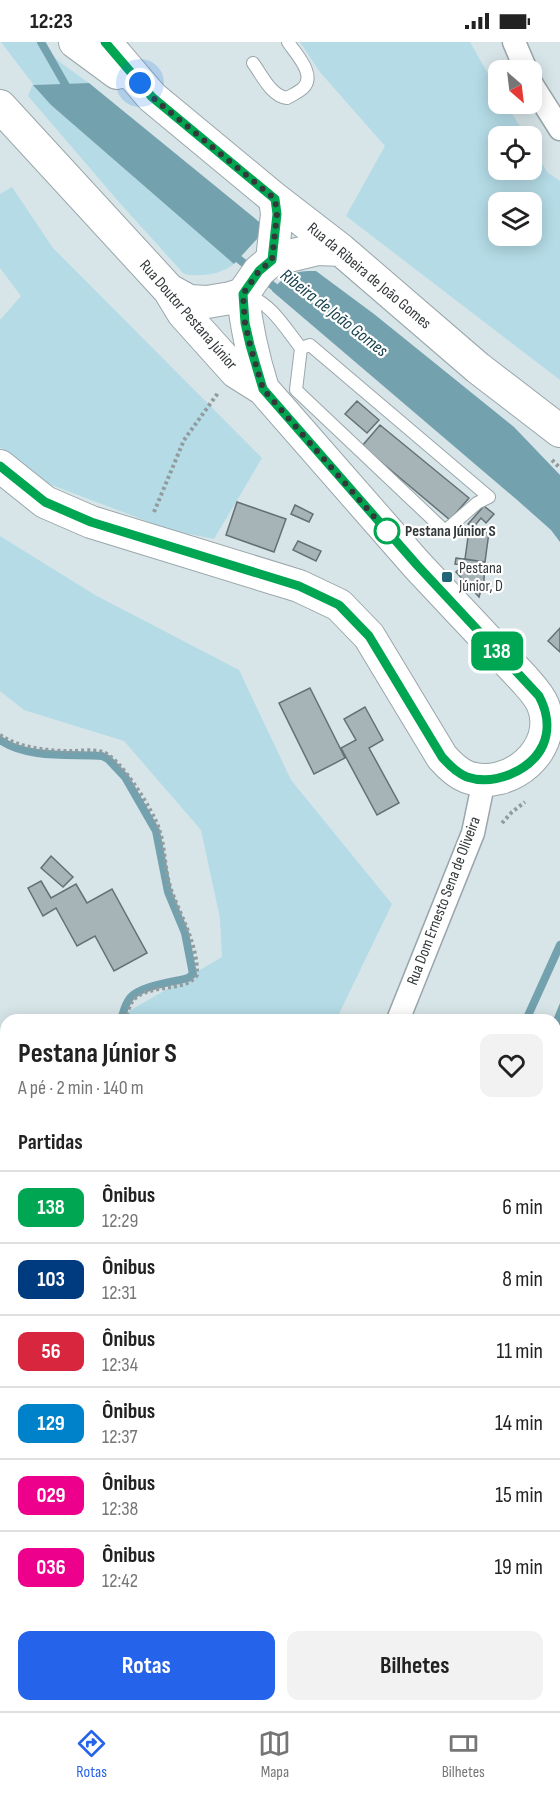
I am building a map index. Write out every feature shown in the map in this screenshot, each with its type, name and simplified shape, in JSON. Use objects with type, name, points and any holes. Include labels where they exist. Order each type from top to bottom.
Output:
[{"type":"main road","points":[[75,42],[152,97]]},
{"type":"main road","name":"Rua da Ribeira de João Gomes","points":[[105,42],[152,97],[275,199],[341,250],[478,368],[560,431]]},
{"type":"main road","name":"Rua Doutor Pestana Júnior","points":[[0,106],[169,290],[183,313],[236,372],[263,389],[417,565],[539,696],[547,721],[543,746],[525,765],[512,773],[501,778],[484,780]]},
{"type":"main road","points":[[263,389],[245,323],[267,265],[277,214],[275,199]]},
{"type":"main road","points":[[169,290],[189,301],[207,302],[267,265],[318,249],[341,250]]},
{"type":"main road","points":[[0,466],[45,502],[91,522],[299,586],[339,605],[369,636],[442,757],[453,769],[467,777],[484,780]]},
{"type":"street","points":[[514,42],[522,60]]},
{"type":"street","points":[[542,100],[560,129]]},
{"type":"street","name":"Rua Dom Ernesto Sena de Oliveira","points":[[400,1014],[473,832],[484,780]]},
{"type":"lane","points":[[253,63],[273,92],[280,97],[287,98],[305,87],[308,80],[308,73],[288,42]]},
{"type":"lane","points":[[267,265],[255,298],[272,310],[302,348],[296,390],[445,531],[489,497],[310,345],[302,348]]},
{"type":"path","points":[[144,538],[184,440],[224,386]]},
{"type":"path","points":[[0,735],[27,746],[57,751],[103,752],[111,756],[129,775],[160,830],[171,891],[189,932],[197,975],[190,982],[137,997],[133,1000],[127,1014]]},
{"type":"shaded area","points":[[1,42],[38,42],[61,63],[89,83],[34,85],[51,105],[234,264],[223,271],[210,274],[184,274],[28,96],[33,84]]},
{"type":"shaded area","points":[[300,42],[470,42],[488,74],[488,114],[512,114],[520,126],[488,126],[488,180],[542,180],[542,164],[547,172],[560,181],[560,380],[346,216],[385,146],[319,71]]},
{"type":"shaded area","points":[[12,187],[53,248],[262,458],[214,539],[170,530],[49,484],[0,447],[0,320],[21,296],[0,268],[0,194]]},
{"type":"shaded area","points":[[0,536],[95,595],[239,670],[291,780],[392,904],[339,1014],[124,1014],[222,957],[220,918],[201,830],[124,741],[24,710],[0,691]]},
{"type":"water","points":[[89,83],[263,225],[257,239],[234,264],[51,105],[33,85]]},
{"type":"water","points":[[316,271],[374,314],[514,427],[560,475],[560,542],[551,530],[516,499],[272,291],[291,274]]},
{"type":"water","points":[[560,1003],[560,1014],[555,1014]]},
{"type":"building","points":[[357,401],[379,420],[367,433],[345,414]]},
{"type":"building","points":[[380,425],[469,498],[450,520],[362,446]]},
{"type":"building","points":[[237,502],[286,519],[274,552],[226,535]]},
{"type":"building","points":[[295,505],[313,514],[309,522],[291,514]]},
{"type":"building","points":[[484,506],[494,514],[486,523],[481,518],[473,528],[468,524]]},
{"type":"building","points":[[469,530],[489,532],[485,562],[465,559]]},
{"type":"building","points":[[298,541],[321,551],[316,561],[293,550]]},
{"type":"building","points":[[456,558],[485,562],[484,580],[479,597],[456,572],[463,565],[455,564]]},
{"type":"building","points":[[560,628],[560,652],[548,641]]},
{"type":"building","points":[[310,688],[345,758],[314,774],[279,703]]},
{"type":"building","points":[[365,707],[383,740],[369,748],[399,803],[377,815],[341,748],[356,740],[344,719]]},
{"type":"building","points":[[51,856],[73,877],[63,887],[41,868]]},
{"type":"building","points":[[41,881],[51,898],[76,884],[87,903],[112,889],[147,953],[114,971],[95,936],[77,946],[56,908],[43,916],[28,888]]},
{"type":"waterway","name":"Ribeira de João Gomes","points":[[41,42],[69,91]]},
{"type":"waterway","name":"Ribeira de João Gomes","points":[[231,253],[282,293]]},
{"type":"waterway","points":[[0,740],[11,746],[36,753],[102,756],[108,759],[125,777],[156,831],[168,892],[185,933],[193,974],[188,978],[141,990],[130,998],[123,1014]]},
{"type":"waterway","name":"Ribeira de João Gomes","points":[[529,1014],[560,945]]},
{"type":"bus line","name":"138","points":[[0,466],[45,502],[91,522],[299,586],[339,605],[369,636],[442,757],[453,769],[467,777],[484,780],[501,778],[525,765],[543,746],[547,721],[539,696],[417,565],[263,389],[245,323],[243,294],[259,271],[272,260],[277,214],[275,199],[152,97],[105,42]]},
{"type":"place","name":"Pestana Júnior S","points":[[387,531]]},
{"type":"place","name":"Pestana Júnior, D","points":[[447,577]]},
{"type":"route","points":[[140,83],[152,97],[275,199],[277,214],[272,260],[259,271],[243,294],[245,323],[263,389],[390,535],[387,531]]}]
